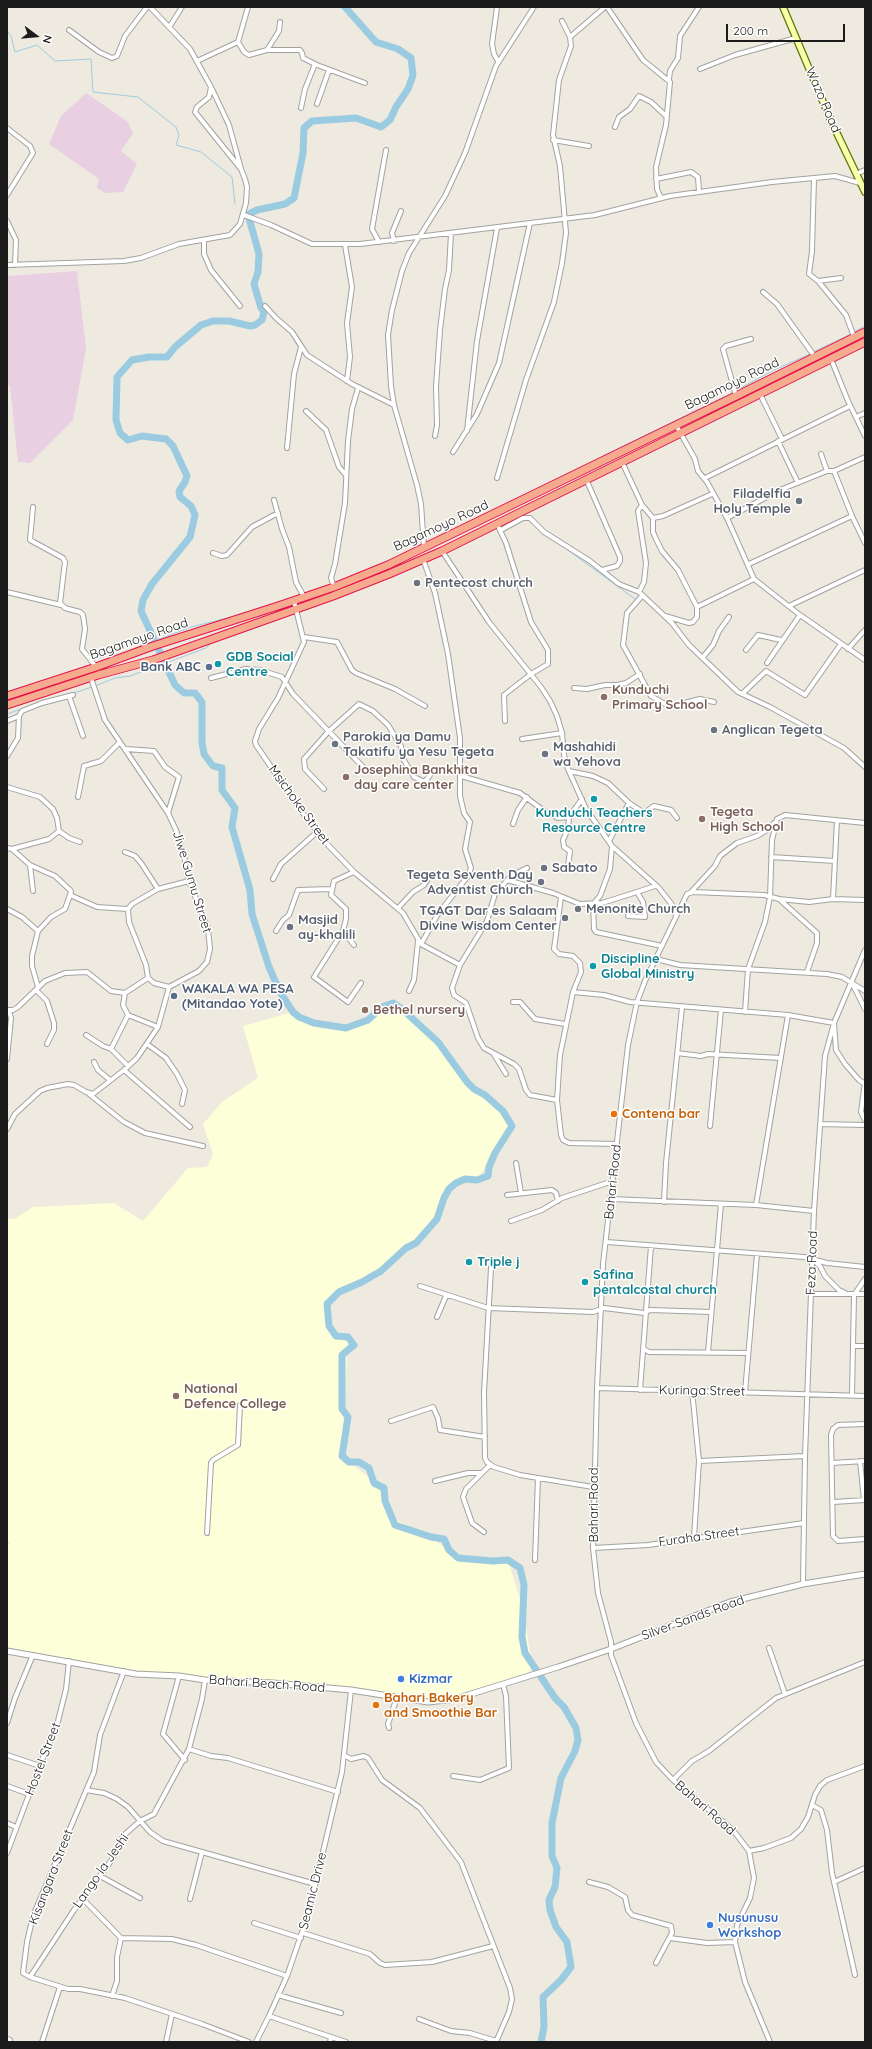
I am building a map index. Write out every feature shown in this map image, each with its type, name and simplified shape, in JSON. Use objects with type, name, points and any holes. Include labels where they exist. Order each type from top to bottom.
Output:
[{"type":"highway","name":"Bagamoyo Road","points":[[7,696],[96,667],[171,640],[334,587],[424,548],[865,332]]},
{"type":"highway","name":"Bagamoyo Road","points":[[7,705],[153,660],[296,609],[423,559],[499,527],[586,480],[865,342]]},
{"type":"main road","name":"Wazo Road","points":[[783,7],[865,192]]},
{"type":"street","points":[[69,30],[99,52],[112,58],[117,56],[125,36],[147,7]]},
{"type":"street","points":[[7,265],[124,261],[141,258],[178,244],[230,235],[240,224],[244,215],[247,187],[229,125],[197,61],[183,40],[150,7]]},
{"type":"street","points":[[170,26],[182,7]]},
{"type":"street","points":[[248,7],[238,42],[244,52],[249,55],[267,50],[300,50],[303,58],[329,70],[365,83]]},
{"type":"street","points":[[497,7],[492,44],[498,61]]},
{"type":"street","points":[[424,548],[421,504],[394,405],[388,355],[389,323],[402,271],[417,238],[445,196],[465,153],[498,61],[534,7]]},
{"type":"street","points":[[570,37],[606,7],[643,60],[650,67],[669,79]]},
{"type":"street","points":[[661,198],[656,179],[658,158],[670,94],[670,71],[678,58],[680,36],[699,7]]},
{"type":"street","points":[[497,478],[526,380],[554,302],[562,263],[566,233],[565,218],[560,166],[553,140],[559,80],[569,54],[570,37],[562,21]]},
{"type":"street","points":[[267,50],[279,30],[280,22]]},
{"type":"street","points":[[700,69],[735,55],[796,38]]},
{"type":"street","points":[[197,61],[238,42]]},
{"type":"street","points":[[301,108],[305,90],[315,64]]},
{"type":"street","points":[[317,104],[329,70]]},
{"type":"street","points":[[211,87],[211,94],[197,107],[195,114],[241,169]]},
{"type":"street","points":[[615,127],[619,117],[630,109],[637,97],[641,96],[651,102],[666,116]]},
{"type":"street","points":[[7,128],[30,146],[33,153],[7,195]]},
{"type":"street","points":[[553,140],[589,146]]},
{"type":"street","points":[[379,242],[372,229],[386,150]]},
{"type":"street","points":[[856,174],[865,170]]},
{"type":"street","points":[[656,179],[691,172],[698,177],[699,192]]},
{"type":"street","points":[[244,215],[271,225],[312,244],[345,245],[394,241],[606,213],[661,198],[814,178],[840,177],[860,183]]},
{"type":"street","points":[[814,178],[812,251],[809,272],[810,275],[818,281],[847,318],[854,337]]},
{"type":"street","points":[[394,241],[392,233],[401,211]]},
{"type":"street","points":[[7,220],[16,240],[14,265]]},
{"type":"street","points":[[453,452],[485,399],[499,363],[530,223]]},
{"type":"street","points":[[466,431],[477,341],[497,228]]},
{"type":"street","points":[[435,436],[437,425],[436,386],[440,330],[449,270],[451,234]]},
{"type":"street","points":[[204,240],[204,254],[211,270],[240,306]]},
{"type":"street","points":[[345,245],[352,287],[347,323],[350,357],[347,381]]},
{"type":"street","points":[[818,281],[841,278]]},
{"type":"street","points":[[763,292],[777,304],[815,357]]},
{"type":"street","points":[[265,306],[276,318],[288,326],[307,355],[358,388],[394,405]]},
{"type":"street","points":[[736,396],[723,349],[726,346],[751,339]]},
{"type":"street","points":[[287,448],[294,374],[301,347]]},
{"type":"street","points":[[831,359],[850,406],[865,436]]},
{"type":"street","points":[[334,587],[331,578],[335,564],[345,503],[349,426],[358,388]]},
{"type":"street","points":[[760,394],[782,439]]},
{"type":"street","points":[[705,478],[850,406]]},
{"type":"street","points":[[306,411],[322,425],[339,467],[346,475]]},
{"type":"street","points":[[856,417],[865,413]]},
{"type":"street","points":[[676,425],[695,459],[698,471],[705,478],[712,494],[727,518],[749,564],[754,579],[800,615],[865,660]]},
{"type":"street","points":[[778,441],[798,483]]},
{"type":"street","points":[[821,454],[827,471]]},
{"type":"street","points":[[727,518],[798,483],[827,471],[834,471],[865,457]]},
{"type":"street","points":[[622,462],[642,505],[653,518],[653,532],[662,551],[678,570],[697,607],[697,617],[693,622],[689,623],[664,615]]},
{"type":"street","points":[[834,471],[852,516],[865,543]]},
{"type":"street","points":[[586,480],[620,557],[620,561],[617,566],[602,570]]},
{"type":"street","points":[[653,518],[663,516],[712,494]]},
{"type":"street","points":[[274,500],[289,547],[296,582],[304,598]]},
{"type":"street","points":[[642,505],[638,511],[646,563],[644,582],[641,594],[627,613],[624,645],[651,696],[665,704],[673,706],[700,698],[714,702]]},
{"type":"street","points":[[33,507],[30,540],[63,558],[65,562],[60,601],[62,605]]},
{"type":"street","points":[[213,553],[222,556],[227,555],[252,527],[278,513]]},
{"type":"street","points":[[749,564],[852,516]]},
{"type":"street","points":[[505,721],[504,695],[531,674],[548,664],[548,650],[531,622],[499,527],[523,518],[530,518],[544,532],[602,570],[619,584],[641,594],[664,615],[702,657],[738,692],[770,707],[844,748],[865,767]]},
{"type":"street","points":[[442,551],[489,622],[531,674],[550,701],[557,716],[562,733],[564,755],[569,771],[586,809],[612,846],[655,886],[673,906],[676,916]]},
{"type":"street","points":[[409,991],[414,980],[419,942],[438,914],[468,876],[470,871],[470,865],[465,849],[470,822],[462,806],[460,787],[460,738],[448,654],[435,593],[423,559]]},
{"type":"street","points":[[789,606],[865,570]]},
{"type":"street","points":[[697,607],[754,579]]},
{"type":"street","points":[[7,592],[62,605],[83,615],[85,629],[82,649],[96,667]]},
{"type":"street","points":[[294,601],[304,637],[336,642],[352,670],[356,673],[396,689],[425,706]]},
{"type":"street","points":[[767,663],[800,615]]},
{"type":"street","points":[[702,657],[713,644],[719,631],[729,617]]},
{"type":"street","points":[[848,649],[865,630]]},
{"type":"street","points":[[746,650],[758,635],[782,640]]},
{"type":"street","name":"Msichoke Street","points":[[304,637],[302,647],[255,741],[257,748],[317,832],[354,872],[398,908],[406,917],[419,942]]},
{"type":"street","points":[[742,694],[766,671],[804,695],[841,644]]},
{"type":"street","points":[[211,678],[246,669],[260,670],[279,675],[285,680],[294,694],[363,767]]},
{"type":"street","points":[[574,688],[587,689],[605,685],[617,685],[626,683],[640,674]]},
{"type":"street","name":"Jiwe Gumu Street","points":[[91,678],[105,720],[168,813],[184,856],[189,881],[204,918],[210,949],[208,962],[199,971],[169,987]]},
{"type":"street","points":[[7,756],[18,738],[19,716],[22,711],[71,696],[83,736]]},
{"type":"street","points":[[324,789],[305,769],[304,759],[329,731],[359,704],[366,706],[388,725],[401,746],[402,757],[414,777],[425,782],[430,775]]},
{"type":"street","points":[[7,721],[19,716]]},
{"type":"street","points":[[522,739],[562,733]]},
{"type":"street","points":[[78,797],[84,766],[101,761],[120,742]]},
{"type":"street","points":[[126,749],[154,751],[165,767],[179,777],[172,805],[168,813]]},
{"type":"street","points":[[569,771],[593,776],[608,783],[629,803],[644,813],[654,806],[671,810],[677,818]]},
{"type":"street","points":[[461,776],[513,790],[558,818],[569,817]]},
{"type":"street","points":[[7,787],[33,794],[45,802],[53,809],[57,818],[59,830],[69,838],[80,842]]},
{"type":"street","points":[[513,824],[518,810],[527,798]]},
{"type":"street","points":[[568,866],[570,851],[562,844],[568,829],[569,817],[582,799]]},
{"type":"street","points":[[609,841],[629,803]]},
{"type":"street","points":[[745,1012],[748,969],[765,922],[770,897],[771,857],[776,821],[785,815],[865,823]]},
{"type":"street","points":[[833,899],[837,820]]},
{"type":"street","name":"Bahari Road","points":[[770,2042],[745,1982],[735,1942],[737,1925],[750,1898],[754,1878],[748,1850],[733,1830],[673,1780],[656,1762],[649,1749],[621,1683],[611,1655],[611,1642],[598,1593],[593,1548],[593,1488],[600,1310],[610,1200],[628,1045],[637,1002],[686,896],[715,866],[720,856],[737,843],[757,836],[770,828],[776,821]]},
{"type":"street","points":[[7,848],[12,849],[49,839],[59,830]]},
{"type":"street","points":[[273,879],[281,864],[317,832]]},
{"type":"street","points":[[612,846],[610,869],[600,896],[593,904],[595,932],[662,946]]},
{"type":"street","points":[[12,849],[30,865],[54,876],[70,890],[70,895],[65,909],[51,917],[38,931],[32,956],[32,966],[37,988],[47,1001],[54,1023],[54,1030],[47,1044]]},
{"type":"street","points":[[125,852],[130,853],[141,863],[158,889]]},
{"type":"street","points":[[771,857],[835,862]]},
{"type":"street","points":[[30,865],[33,891]]},
{"type":"street","points":[[527,868],[507,880],[495,894],[487,921],[460,965],[453,984],[453,992],[466,1003],[478,1038],[484,1048],[506,1058],[519,1069],[526,1090],[530,1094],[557,1100]]},
{"type":"street","points":[[354,872],[334,880],[330,893],[333,898],[344,906],[347,913],[343,930],[314,977],[348,1002],[360,983]]},
{"type":"street","points":[[398,908],[413,892],[424,885],[428,879]]},
{"type":"street","points":[[507,880],[580,904],[593,904],[623,898],[655,886]]},
{"type":"street","points":[[89,1094],[96,1092],[124,1070],[147,1044],[158,1027],[169,987],[154,983],[148,978],[146,965],[129,922],[128,909],[132,904],[158,889],[189,881]]},
{"type":"street","points":[[276,930],[283,920],[289,915],[298,890],[331,890]]},
{"type":"street","points":[[628,916],[644,917],[646,915],[643,902],[637,892]]},
{"type":"street","points":[[691,892],[770,897],[809,902],[833,899],[865,900]]},
{"type":"street","points":[[70,895],[97,907],[128,909]]},
{"type":"street","points":[[561,897],[554,949],[559,954],[573,956],[580,963],[581,972],[573,992],[565,1024],[560,1056],[557,1100],[561,1135],[563,1140],[569,1143],[617,1144]]},
{"type":"street","points":[[779,899],[817,933],[816,944],[807,972]]},
{"type":"street","points":[[7,909],[22,917],[38,931]]},
{"type":"street","points":[[343,930],[354,945]]},
{"type":"street","points":[[419,942],[460,965]]},
{"type":"street","name":"Feza Road","points":[[803,1584],[805,1456],[814,1211],[825,1056],[834,1023],[850,981],[865,951]]},
{"type":"street","points":[[656,959],[662,962],[680,965],[827,974],[850,981],[865,991]]},
{"type":"street","points":[[7,1059],[11,1018],[8,1010],[23,1004],[37,988],[64,973],[82,971],[91,974],[112,991],[124,993],[148,978]]},
{"type":"street","points":[[850,981],[865,1009]]},
{"type":"street","points":[[573,992],[592,993],[637,1002],[788,1015],[834,1023],[836,1050],[849,1069],[859,1080],[865,1083],[861,1112],[865,1120]]},
{"type":"street","points":[[124,993],[123,1005],[128,1015],[158,1027]]},
{"type":"street","points":[[513,1002],[520,1002],[536,1019],[565,1024]]},
{"type":"street","points":[[664,1202],[666,1163],[682,1006]]},
{"type":"street","points":[[710,1126],[721,1010]]},
{"type":"street","points":[[111,1049],[128,1015]]},
{"type":"street","points":[[756,1205],[788,1015]]},
{"type":"street","points":[[86,1035],[103,1046],[111,1049],[128,1066]]},
{"type":"street","points":[[147,1044],[166,1058],[177,1074],[185,1090],[182,1104]]},
{"type":"street","points":[[493,1052],[506,1074]]},
{"type":"street","points":[[677,1053],[701,1056],[717,1054],[781,1058]]},
{"type":"street","points":[[94,1062],[98,1070],[110,1080]]},
{"type":"street","points":[[124,1070],[190,1127]]},
{"type":"street","points":[[7,1129],[13,1116],[40,1091],[47,1088],[68,1084],[74,1085],[89,1094],[124,1122],[145,1132],[203,1146]]},
{"type":"street","points":[[7,1115],[13,1116]]},
{"type":"street","points":[[820,1124],[865,1125]]},
{"type":"street","points":[[516,1163],[521,1193]]},
{"type":"street","points":[[511,1221],[542,1210],[558,1201],[613,1181]]},
{"type":"street","points":[[507,1195],[552,1190],[556,1193],[558,1201]]},
{"type":"street","points":[[610,1200],[756,1205],[814,1211]]},
{"type":"street","points":[[708,1352],[710,1312],[721,1204]]},
{"type":"street","points":[[607,1242],[804,1257],[826,1264],[865,1267]]},
{"type":"street","points":[[640,1390],[652,1246]]},
{"type":"street","points":[[745,1392],[757,1254]]},
{"type":"street","points":[[812,1259],[820,1266],[825,1276],[839,1290],[847,1294]]},
{"type":"street","points":[[491,1268],[484,1392],[485,1458],[490,1465],[520,1475],[593,1488]]},
{"type":"street","points":[[852,1396],[854,1295],[865,1279]]},
{"type":"street","points":[[420,1286],[436,1290],[446,1296],[488,1308],[593,1312],[604,1308],[644,1313],[650,1310],[710,1312]]},
{"type":"street","points":[[811,1294],[865,1294]]},
{"type":"street","points":[[437,1316],[446,1296]]},
{"type":"street","points":[[853,1346],[865,1346]]},
{"type":"street","points":[[644,1349],[649,1352],[748,1353]]},
{"type":"street","name":"Kuringa Street","points":[[596,1388],[807,1393],[865,1396]]},
{"type":"street","points":[[692,1390],[698,1461],[694,1537]]},
{"type":"street","points":[[207,1533],[211,1464],[213,1460],[238,1445],[240,1405]]},
{"type":"street","points":[[390,1421],[433,1407],[438,1418],[440,1430],[485,1437]]},
{"type":"street","points":[[865,1424],[838,1425],[833,1429],[831,1435],[834,1538],[838,1540],[865,1539]]},
{"type":"street","points":[[698,1461],[805,1456]]},
{"type":"street","points":[[832,1463],[862,1461],[865,1500],[833,1502]]},
{"type":"street","points":[[484,1532],[472,1523],[463,1497],[466,1489],[490,1465]]},
{"type":"street","points":[[435,1481],[468,1473],[481,1473]]},
{"type":"street","points":[[535,1560],[538,1478]]},
{"type":"street","name":"Furaha Street","points":[[593,1548],[628,1547],[804,1523]]},
{"type":"street","name":"Silver Sands Road","points":[[526,1677],[611,1650],[730,1602],[803,1584],[865,1574]]},
{"type":"street","points":[[769,1648],[785,1694]]},
{"type":"street","name":"Bahari Beach Road","points":[[7,1652],[33,1655],[124,1671],[205,1680],[273,1683],[350,1690],[428,1702],[455,1699],[526,1677]]},
{"type":"street","points":[[7,1724],[15,1698],[33,1655]]},
{"type":"street","name":"Hostel Street","points":[[7,1854],[16,1827],[56,1729],[66,1689],[69,1661]]},
{"type":"street","points":[[673,1780],[692,1761],[709,1751],[776,1698],[865,1662]]},
{"type":"street","name":"Kisangara Street","points":[[30,1977],[22,1971],[33,1916],[94,1772],[104,1721],[124,1671]]},
{"type":"street","points":[[179,1676],[164,1734],[185,1760]]},
{"type":"street","name":"Lango la Jeshi","points":[[30,1977],[82,1898],[111,1861],[124,1836],[140,1821],[155,1812],[190,1749],[205,1680]]},
{"type":"street","points":[[453,1776],[480,1780],[509,1768],[506,1696],[503,1684]]},
{"type":"street","name":"Seamic Drive","points":[[256,2042],[278,1995],[303,1932],[338,1792],[344,1755],[350,1690]]},
{"type":"street","points":[[389,1728],[388,1724],[397,1697]]},
{"type":"street","points":[[190,1749],[211,1756],[228,1758],[338,1792]]},
{"type":"street","points":[[7,1755],[40,1766]]},
{"type":"street","points":[[344,1755],[351,1759],[364,1756],[368,1758],[382,1780],[420,1808],[447,1842],[461,1862],[510,1988],[512,1999],[510,2012],[496,2041],[470,2033],[451,2031],[419,2019]]},
{"type":"street","points":[[748,1850],[764,1848],[791,1838],[801,1829],[808,1817],[820,1786],[827,1780],[865,1766]]},
{"type":"street","points":[[7,1786],[29,1794]]},
{"type":"street","points":[[86,1790],[104,1793],[117,1799],[128,1807],[150,1832],[163,1841],[315,1884]]},
{"type":"street","points":[[812,1805],[819,1808],[823,1814],[830,1847],[834,1882],[855,1975]]},
{"type":"street","points":[[7,1823],[16,1827]]},
{"type":"street","points":[[190,1899],[202,1852]]},
{"type":"street","points":[[834,1882],[865,1868]]},
{"type":"street","points":[[100,1876],[140,1898]]},
{"type":"street","points":[[589,1882],[608,1887],[625,1897],[628,1910],[632,1915],[669,1924],[673,1931],[656,1963]]},
{"type":"street","points":[[82,1898],[121,1938],[172,1939],[196,1945],[286,1976]]},
{"type":"street","points":[[254,1923],[301,1938]]},
{"type":"street","points":[[303,1932],[370,1954],[380,1964],[385,1965],[432,1962],[493,1946]]},
{"type":"street","points":[[112,1996],[117,1981],[117,1960],[121,1938]]},
{"type":"street","points":[[670,1938],[707,1943],[735,1942]]},
{"type":"street","points":[[30,1977],[60,1987],[112,1996],[172,2014],[249,2042]]},
{"type":"street","points":[[42,2042],[60,1987]]},
{"type":"street","points":[[278,1995],[341,2013]]},
{"type":"street","points":[[166,2042],[172,2014]]},
{"type":"street","points":[[269,2016],[346,2042]]},
{"type":"street","points":[[330,2042],[331,2037]]},
{"type":"shaded area","points":[[86,93],[127,121],[133,133],[121,151],[137,164],[123,192],[105,193],[97,188],[99,179],[49,144],[61,116]]},
{"type":"shaded area","points":[[77,271],[86,348],[73,420],[30,463],[18,462],[10,386],[7,384],[7,276]]},
{"type":"shaded area","name":"National Defence College","points":[[382,1007],[402,1009],[438,1042],[461,1075],[492,1102],[512,1126],[477,1180],[456,1183],[439,1213],[416,1243],[381,1271],[339,1292],[327,1304],[329,1326],[336,1336],[348,1337],[342,1456],[378,1485],[390,1517],[431,1537],[458,1558],[508,1560],[523,1609],[532,1665],[526,1677],[455,1699],[428,1702],[351,1690],[136,1674],[7,1651],[7,1546],[10,1543],[7,1541],[7,1219],[16,1218],[33,1207],[114,1203],[143,1221],[188,1168],[207,1167],[213,1154],[203,1124],[222,1102],[258,1078],[243,1026],[293,1012],[314,1023],[346,1028],[368,1020]]},
{"type":"waterway","points":[[345,7],[376,42],[398,49],[411,58],[413,75],[408,89],[396,107],[390,120],[381,127],[356,118],[312,121],[304,128],[303,153],[294,198],[285,204],[257,210],[249,214],[259,254],[258,272],[254,284],[261,308],[264,312],[262,320],[255,325],[250,326],[229,321],[213,321],[201,325],[175,347],[167,357],[149,357],[132,360],[117,377],[116,420],[120,433],[128,440],[142,436],[166,439],[173,446],[187,476],[179,491],[180,497],[191,506],[195,515],[190,537],[152,584],[143,600],[141,611],[175,685],[184,693],[195,693],[202,702],[202,742],[204,754],[213,766],[222,768],[222,790],[235,808],[232,827],[250,890],[252,914],[269,967],[280,992],[293,1012],[299,1017],[314,1023],[346,1028],[368,1020],[382,1007],[393,1003],[402,1009],[438,1042],[467,1082],[503,1111],[512,1126],[495,1153],[489,1167],[488,1176],[477,1180],[465,1179],[456,1183],[449,1189],[444,1198],[437,1219],[416,1243],[406,1248],[381,1271],[362,1282],[339,1292],[327,1304],[329,1326],[336,1336],[348,1337],[354,1345],[342,1355],[342,1409],[348,1417],[342,1456],[349,1462],[359,1462],[369,1468],[374,1483],[384,1488],[385,1501],[395,1525],[431,1537],[444,1539],[449,1550],[458,1558],[493,1561],[508,1560],[520,1568],[524,1585],[522,1637],[525,1653],[555,1698],[564,1707],[576,1728],[578,1740],[575,1751],[561,1778],[552,1823],[552,1856],[557,1868],[555,1887],[549,1900],[550,1910],[556,1927],[567,1942],[571,1967],[561,1980],[543,1997],[544,2027],[541,2042]]},
{"type":"waterway","points":[[7,31],[11,36],[15,52],[37,45],[55,61],[91,59],[93,92],[138,97],[176,127],[179,135],[176,145],[201,152],[232,177],[235,204]]},
{"type":"waterway","points":[[854,332],[865,326]]},
{"type":"waterway","points":[[813,352],[851,334]]},
{"type":"waterway","points":[[737,390],[774,370],[810,354]]},
{"type":"waterway","points":[[603,456],[732,393]]},
{"type":"waterway","points":[[568,550],[635,599]]},
{"type":"waterway","points":[[97,663],[191,627],[232,617]]},
{"type":"waterway","points":[[95,686],[115,678],[130,676],[163,664],[206,648],[210,644]]},
{"type":"waterway","points":[[76,670],[91,665]]},
{"type":"waterway","points":[[74,693],[92,687]]},
{"type":"waterway","points":[[7,714],[21,709]]},
{"type":"place","name":"Filadelfia Holy Temple","points":[[799,501]]},
{"type":"place","name":"Pentecost church","points":[[417,583]]},
{"type":"place","name":"GDB Social Centre","points":[[218,664]]},
{"type":"place","name":"Bank ABC","points":[[209,667]]},
{"type":"place","name":"Kunduchi Primary School","points":[[604,697]]},
{"type":"place","name":"Anglican Tegeta","points":[[714,730]]},
{"type":"place","name":"Parokia ya Damu Takatifu ya Yesu Tegeta","points":[[335,744]]},
{"type":"place","name":"Mashahidi wa Yehova","points":[[545,754]]},
{"type":"place","name":"Josephina Bankhita day care center","points":[[346,777]]},
{"type":"place","name":"Kunduchi Teachers Resource Centre","points":[[594,799]]},
{"type":"place","name":"Tegeta High School","points":[[702,819]]},
{"type":"place","name":"Sabato","points":[[544,868]]},
{"type":"place","name":"Tegeta Seventh Day Adventist Church","points":[[541,882]]},
{"type":"place","name":"Menonite Church","points":[[578,909]]},
{"type":"place","name":"TGAGT Dar es Salaam Divine Wisdom Center","points":[[565,918]]},
{"type":"place","name":"Masjid ay-khalili","points":[[290,927]]},
{"type":"place","name":"Discipline Global Ministry","points":[[593,966]]},
{"type":"place","name":"WAKALA WA PESA (Mitandao Yote)","points":[[174,996]]},
{"type":"place","name":"Bethel nursery","points":[[365,1010]]},
{"type":"place","name":"Contena bar","points":[[614,1114]]},
{"type":"place","name":"Triple j","points":[[469,1262]]},
{"type":"place","name":"Safina pentalcostal church","points":[[585,1282]]},
{"type":"place","name":"National Defence College","points":[[176,1396]]},
{"type":"place","name":"Kizmar","points":[[401,1679]]},
{"type":"place","name":"Bahari Bakery and Smoothie Bar","points":[[376,1705]]},
{"type":"place","name":"Nusunusu Workshop","points":[[710,1925]]}]
